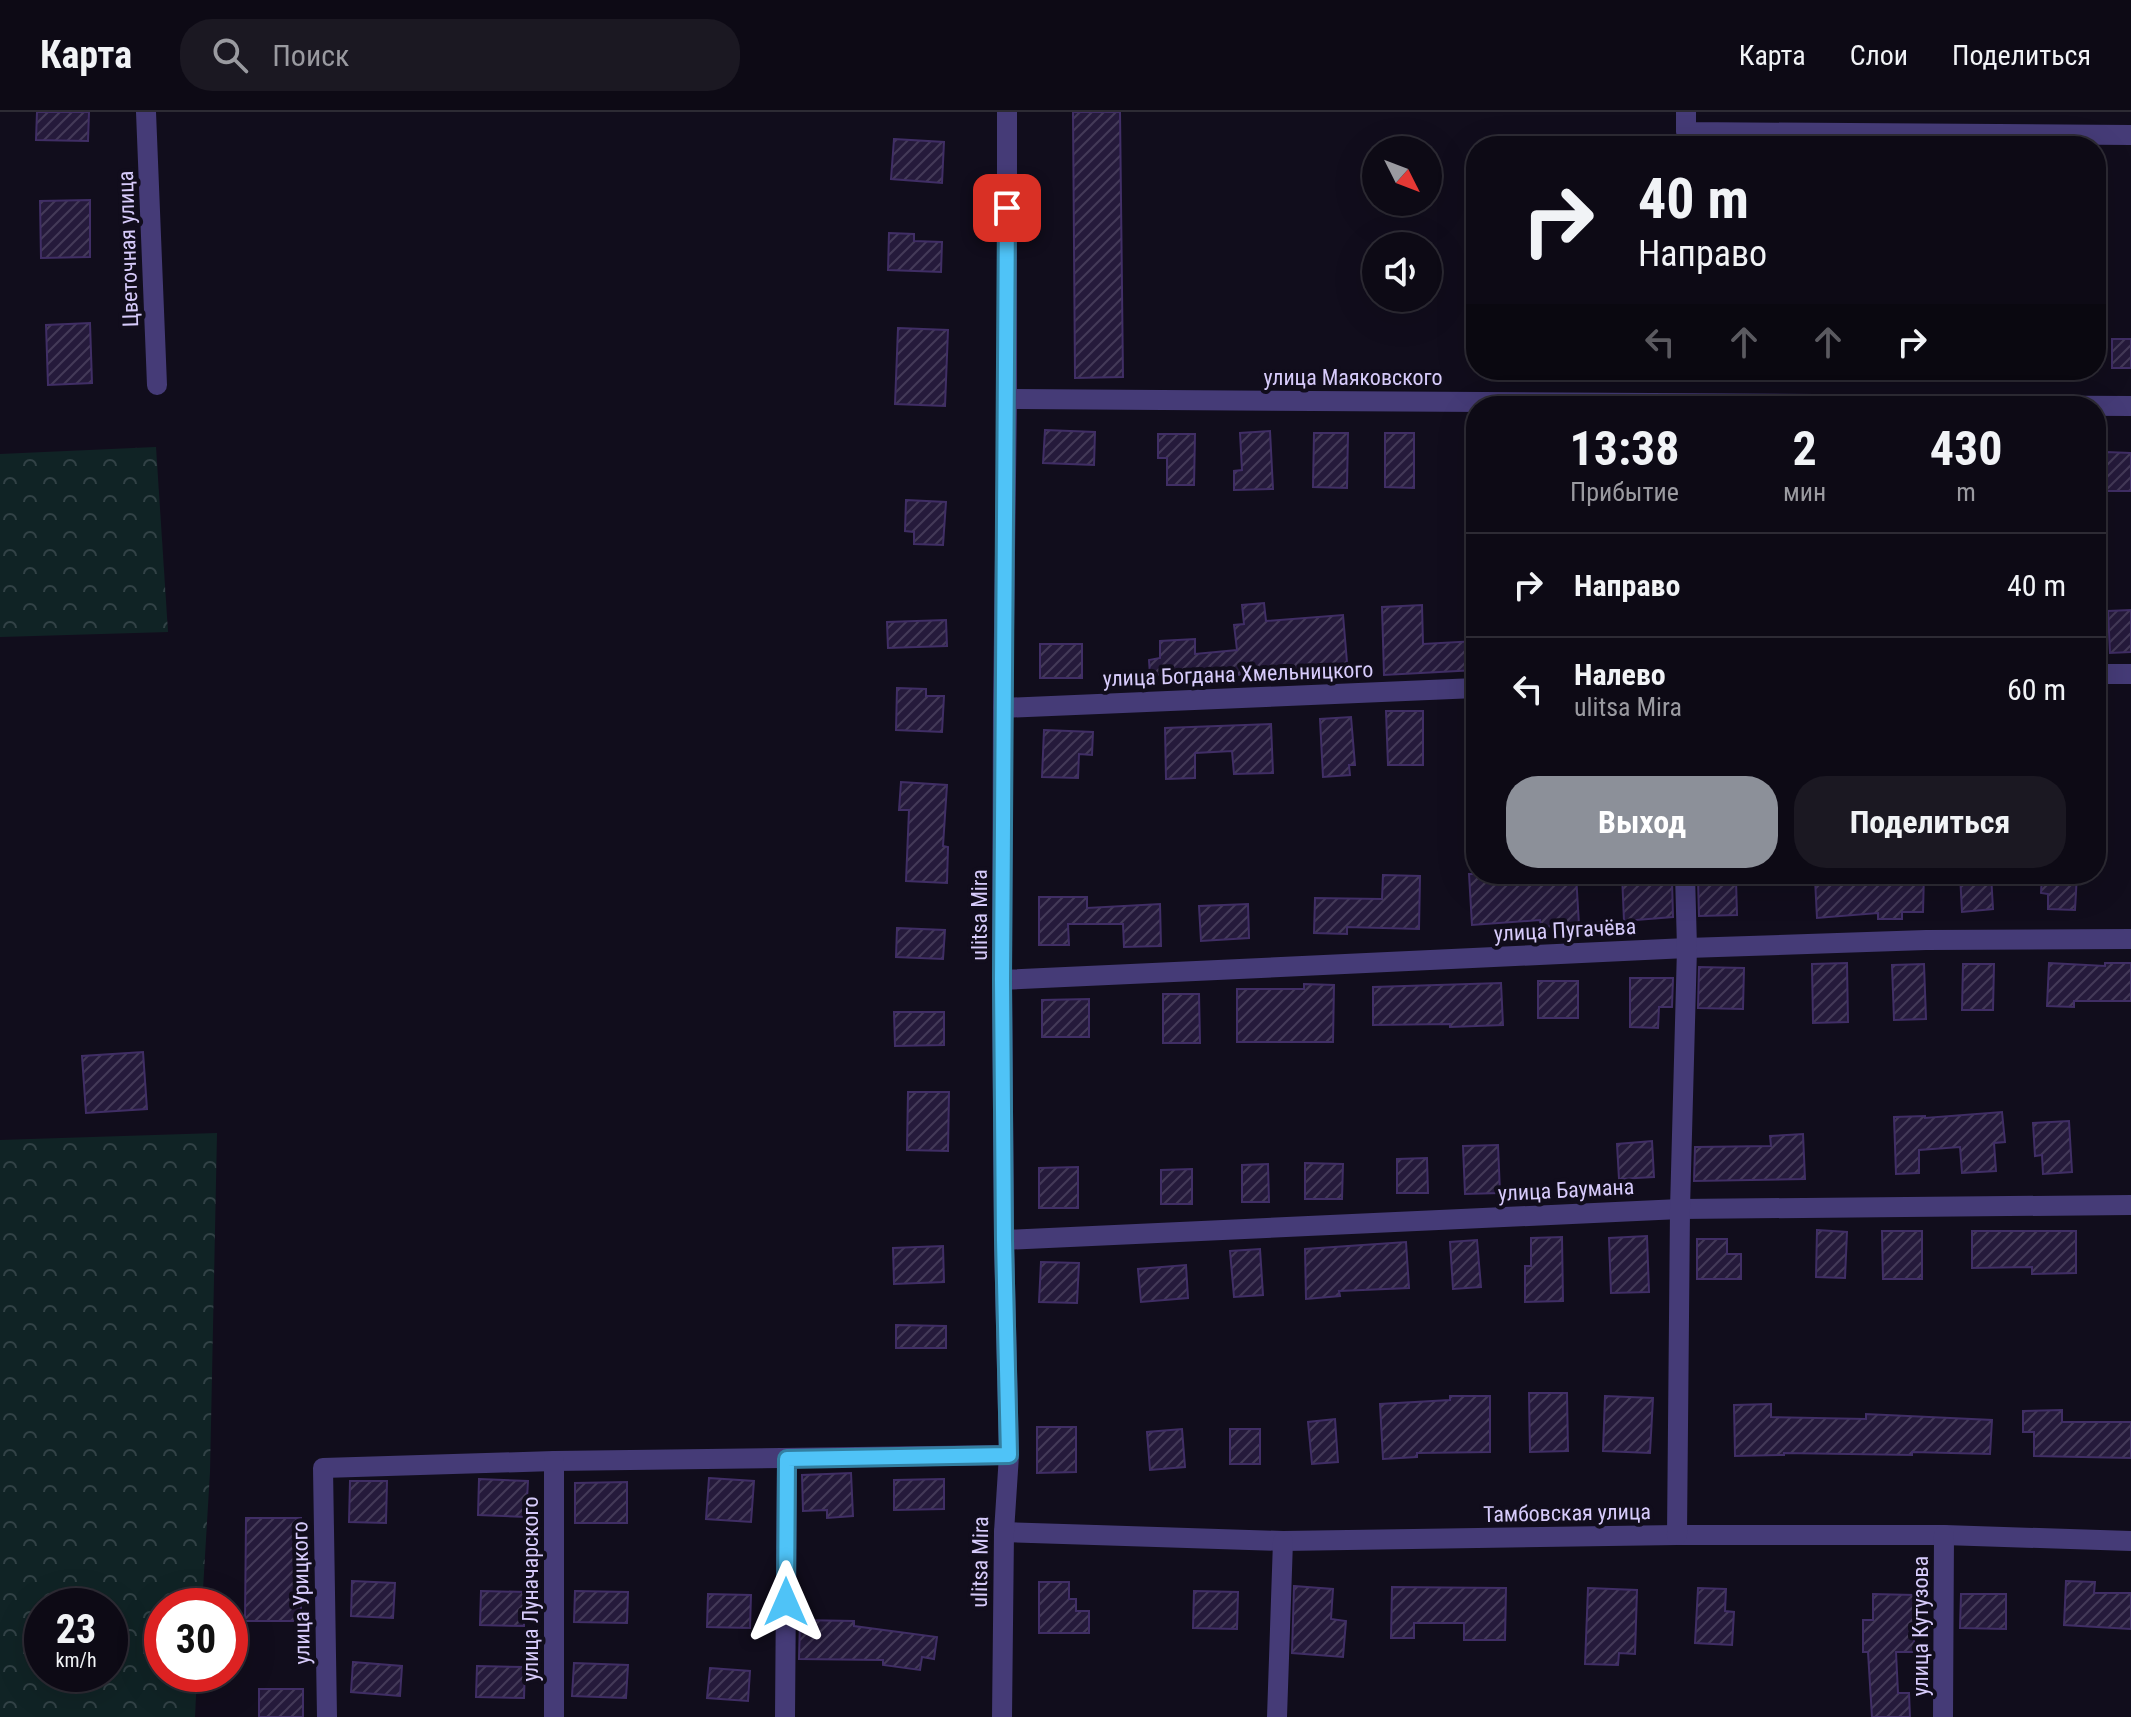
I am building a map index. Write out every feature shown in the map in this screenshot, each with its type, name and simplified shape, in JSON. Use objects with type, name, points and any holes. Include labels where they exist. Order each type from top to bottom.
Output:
[{"type":"street","name":"Цветочная улица","points":[[146,112],[157,385]]},
{"type":"street","name":"ulitsa Mira","points":[[1002,1717],[1004,1532],[1009,1455],[1002,980],[1007,112]]},
{"type":"street","points":[[1686,112],[1686,132],[2131,135]]},
{"type":"street","name":"улица Маяковского","points":[[1007,399],[1466,403]]},
{"type":"street","name":"улица Маяковского","points":[[2106,406],[2131,406]]},
{"type":"street","points":[[2106,674],[2131,674]]},
{"type":"street","name":"улица Богдана Хмельницкого","points":[[1003,708],[1466,688]]},
{"type":"street","points":[[1677,1535],[1680,1209],[1687,948],[1685,884]]},
{"type":"street","name":"улица Пугачёва","points":[[1002,980],[1687,948],[1926,940],[2131,939]]},
{"type":"street","name":"улица Баумана","points":[[1004,1240],[1680,1209],[2131,1205]]},
{"type":"street","points":[[554,1461],[1009,1455]]},
{"type":"street","points":[[785,1717],[787,1459]]},
{"type":"street","name":"улица Урицкого","points":[[327,1717],[323,1468],[554,1461]]},
{"type":"street","name":"улица Луначарского","points":[[554,1461],[554,1717]]},
{"type":"street","name":"Тамбовская улица","points":[[1004,1532],[1283,1541],[1677,1535],[1944,1535],[2131,1541]]},
{"type":"street","name":"улица Кутузова","points":[[1943,1717],[1944,1535]]},
{"type":"street","points":[[1277,1717],[1283,1541]]},
{"type":"green space","points":[[156,447],[168,632],[0,637],[0,454]]},
{"type":"green space","points":[[217,1133],[210,1472],[203,1588],[144,1588],[144,1692],[196,1692],[195,1717],[0,1717],[0,1140]]},
{"type":"building","points":[[37,112],[89,112],[88,141],[36,140]]},
{"type":"building","points":[[1073,112],[1120,112],[1123,377],[1075,378]]},
{"type":"building","points":[[894,139],[944,142],[942,183],[891,179]]},
{"type":"building","points":[[90,200],[90,257],[41,258],[40,201]]},
{"type":"building","points":[[889,233],[914,234],[914,241],[942,242],[941,272],[888,270]]},
{"type":"building","points":[[90,323],[92,383],[48,385],[46,325]]},
{"type":"building","points":[[898,328],[948,330],[945,406],[895,404]]},
{"type":"building","points":[[2112,339],[2131,339],[2131,368],[2112,368]]},
{"type":"building","points":[[1045,430],[1095,432],[1094,465],[1043,463]]},
{"type":"building","points":[[1270,431],[1273,489],[1234,490],[1234,471],[1242,470],[1240,433]]},
{"type":"building","points":[[1314,433],[1348,433],[1347,488],[1313,487]]},
{"type":"building","points":[[1385,433],[1414,433],[1414,488],[1385,487]]},
{"type":"building","points":[[1158,434],[1195,434],[1194,485],[1167,485],[1167,458],[1158,458]]},
{"type":"building","points":[[2106,452],[2131,453],[2131,491],[2106,491]]},
{"type":"building","points":[[906,500],[946,502],[943,545],[914,544],[914,532],[905,531]]},
{"type":"building","points":[[1264,603],[1266,621],[1343,615],[1348,674],[1307,677],[1307,668],[1227,676],[1227,672],[1150,675],[1149,660],[1160,658],[1160,641],[1195,639],[1195,654],[1237,650],[1234,625],[1244,624],[1242,605]]},
{"type":"building","points":[[1422,605],[1423,644],[1466,642],[1466,671],[1384,675],[1382,607]]},
{"type":"building","points":[[2131,610],[2131,652],[2110,653],[2108,611]]},
{"type":"building","points":[[946,620],[947,646],[888,648],[887,622]]},
{"type":"building","points":[[1040,644],[1082,644],[1082,678],[1040,678]]},
{"type":"building","points":[[897,688],[926,689],[926,696],[944,696],[942,732],[896,730]]},
{"type":"building","points":[[1386,711],[1423,711],[1423,765],[1388,765]]},
{"type":"building","points":[[1351,717],[1355,765],[1349,765],[1350,775],[1323,777],[1320,719]]},
{"type":"building","points":[[1271,724],[1273,773],[1234,774],[1232,751],[1195,753],[1195,778],[1166,779],[1165,728]]},
{"type":"building","points":[[1044,730],[1093,732],[1092,755],[1079,754],[1078,778],[1042,777]]},
{"type":"building","points":[[901,782],[947,785],[943,846],[948,847],[947,883],[906,881],[909,810],[899,810]]},
{"type":"building","points":[[1383,875],[1420,876],[1419,929],[1347,927],[1347,934],[1314,933],[1315,898],[1382,899]]},
{"type":"building","points":[[1470,884],[1577,884],[1579,925],[1541,927],[1540,920],[1472,925]]},
{"type":"building","points":[[1622,884],[1672,884],[1673,917],[1624,921]]},
{"type":"building","points":[[1698,884],[1736,884],[1737,915],[1699,916]]},
{"type":"building","points":[[1815,884],[1924,884],[1923,912],[1902,912],[1902,919],[1878,919],[1878,913],[1817,918]]},
{"type":"building","points":[[1961,884],[1992,884],[1993,909],[1962,912]]},
{"type":"building","points":[[2041,884],[2076,884],[2075,910],[2048,909],[2048,894],[2041,893]]},
{"type":"building","points":[[1039,897],[1087,897],[1087,908],[1160,904],[1161,946],[1124,947],[1123,924],[1068,924],[1069,945],[1039,945]]},
{"type":"building","points":[[1248,904],[1249,938],[1201,941],[1199,906]]},
{"type":"building","points":[[897,928],[945,930],[943,959],[896,957]]},
{"type":"building","points":[[1847,963],[1848,1022],[1813,1023],[1812,964]]},
{"type":"building","points":[[2049,963],[2105,966],[2105,963],[2131,963],[2131,1001],[2074,1001],[2074,1007],[2047,1006]]},
{"type":"building","points":[[1924,964],[1926,1019],[1894,1020],[1892,965]]},
{"type":"building","points":[[1963,964],[1994,964],[1993,1010],[1962,1010]]},
{"type":"building","points":[[1699,967],[1744,968],[1743,1009],[1698,1008]]},
{"type":"building","points":[[1630,978],[1673,978],[1672,1007],[1659,1007],[1658,1028],[1630,1027]]},
{"type":"building","points":[[1538,981],[1578,981],[1578,1018],[1538,1018]]},
{"type":"building","points":[[1501,983],[1503,1025],[1373,1025],[1373,987]]},
{"type":"building","points":[[1304,984],[1334,985],[1333,1042],[1237,1042],[1237,989],[1304,989]]},
{"type":"building","points":[[1163,994],[1199,994],[1200,1043],[1163,1043]]},
{"type":"building","points":[[1089,999],[1089,1037],[1042,1037],[1042,1000]]},
{"type":"building","points":[[894,1012],[944,1012],[944,1045],[895,1046]]},
{"type":"building","points":[[143,1052],[147,1109],[86,1113],[82,1056]]},
{"type":"building","points":[[908,1092],[949,1092],[948,1151],[907,1150]]},
{"type":"building","points":[[2002,1112],[2005,1142],[1994,1143],[1996,1171],[1962,1173],[1960,1147],[1919,1150],[1919,1173],[1896,1174],[1894,1117],[1925,1118]]},
{"type":"building","points":[[2069,1121],[2072,1172],[2043,1174],[2042,1155],[2035,1156],[2033,1123]]},
{"type":"building","points":[[1803,1134],[1805,1179],[1694,1181],[1695,1147],[1771,1146],[1770,1136]]},
{"type":"building","points":[[1652,1141],[1654,1177],[1619,1179],[1617,1144]]},
{"type":"building","points":[[1498,1145],[1500,1193],[1465,1194],[1463,1146]]},
{"type":"building","points":[[1427,1158],[1428,1193],[1397,1193],[1397,1159]]},
{"type":"building","points":[[1305,1163],[1343,1164],[1342,1199],[1305,1199]]},
{"type":"building","points":[[1268,1164],[1269,1202],[1242,1202],[1242,1165]]},
{"type":"building","points":[[1078,1167],[1078,1208],[1039,1208],[1039,1168]]},
{"type":"building","points":[[1192,1169],[1192,1204],[1161,1204],[1161,1170]]},
{"type":"building","points":[[1817,1230],[1847,1232],[1845,1278],[1816,1277]]},
{"type":"building","points":[[1882,1231],[1922,1231],[1922,1279],[1883,1279]]},
{"type":"building","points":[[1972,1231],[2076,1231],[2076,1273],[2032,1274],[2032,1267],[1972,1268]]},
{"type":"building","points":[[1647,1236],[1649,1292],[1611,1293],[1609,1238]]},
{"type":"building","points":[[1562,1237],[1563,1301],[1525,1302],[1525,1266],[1531,1266],[1531,1238]]},
{"type":"building","points":[[1697,1239],[1727,1239],[1727,1254],[1741,1254],[1741,1279],[1697,1279]]},
{"type":"building","points":[[1477,1240],[1481,1287],[1453,1289],[1450,1242]]},
{"type":"building","points":[[1406,1242],[1409,1288],[1339,1291],[1340,1296],[1306,1299],[1305,1249]]},
{"type":"building","points":[[943,1246],[944,1282],[894,1284],[893,1248]]},
{"type":"building","points":[[1260,1249],[1263,1295],[1234,1297],[1230,1251]]},
{"type":"building","points":[[1041,1262],[1079,1263],[1077,1303],[1039,1302]]},
{"type":"building","points":[[1186,1265],[1188,1298],[1141,1302],[1138,1269]]},
{"type":"building","points":[[896,1325],[946,1326],[946,1348],[896,1348]]},
{"type":"building","points":[[1529,1393],[1567,1393],[1568,1451],[1530,1452]]},
{"type":"building","points":[[1450,1396],[1490,1396],[1490,1452],[1417,1453],[1417,1457],[1383,1459],[1380,1404],[1450,1400]]},
{"type":"building","points":[[1605,1396],[1653,1398],[1650,1453],[1603,1451]]},
{"type":"building","points":[[1771,1404],[1771,1417],[1866,1419],[1866,1414],[1992,1420],[1990,1454],[1784,1453],[1735,1456],[1734,1405]]},
{"type":"building","points":[[2062,1410],[2062,1422],[2131,1422],[2131,1458],[2034,1456],[2034,1432],[2023,1432],[2023,1411]]},
{"type":"building","points":[[1335,1419],[1338,1462],[1312,1464],[1308,1422]]},
{"type":"building","points":[[1037,1427],[1076,1427],[1076,1472],[1037,1473]]},
{"type":"building","points":[[1182,1429],[1185,1467],[1150,1470],[1147,1432]]},
{"type":"building","points":[[1230,1429],[1260,1429],[1260,1464],[1230,1464]]},
{"type":"building","points":[[851,1473],[853,1516],[827,1518],[827,1510],[803,1511],[802,1475]]},
{"type":"building","points":[[709,1478],[754,1481],[751,1522],[706,1519]]},
{"type":"building","points":[[479,1479],[528,1481],[526,1517],[478,1515]]},
{"type":"building","points":[[944,1479],[944,1509],[894,1510],[894,1480]]},
{"type":"building","points":[[350,1481],[387,1481],[386,1523],[349,1522]]},
{"type":"building","points":[[627,1482],[627,1523],[575,1523],[575,1483]]},
{"type":"building","points":[[246,1518],[301,1518],[301,1621],[248,1621],[248,1588],[245,1588]]},
{"type":"building","points":[[352,1581],[395,1583],[393,1618],[351,1616]]},
{"type":"building","points":[[2066,1581],[2095,1582],[2094,1593],[2131,1593],[2131,1629],[2064,1625]]},
{"type":"building","points":[[1039,1582],[1069,1582],[1069,1599],[1076,1599],[1076,1611],[1089,1611],[1089,1633],[1039,1633]]},
{"type":"building","points":[[1294,1586],[1333,1589],[1331,1619],[1346,1621],[1343,1657],[1292,1653]]},
{"type":"building","points":[[1392,1587],[1506,1588],[1505,1640],[1464,1640],[1464,1623],[1414,1623],[1414,1638],[1391,1638]]},
{"type":"building","points":[[1588,1588],[1637,1590],[1635,1654],[1619,1653],[1618,1665],[1585,1664]]},
{"type":"building","points":[[1698,1588],[1726,1589],[1725,1611],[1734,1612],[1732,1645],[1695,1643]]},
{"type":"building","points":[[481,1591],[525,1592],[524,1626],[480,1625]]},
{"type":"building","points":[[575,1591],[628,1592],[627,1623],[574,1622]]},
{"type":"building","points":[[1194,1591],[1238,1592],[1237,1629],[1193,1628]]},
{"type":"building","points":[[708,1594],[751,1595],[750,1628],[707,1627]]},
{"type":"building","points":[[1873,1594],[1914,1595],[1914,1652],[1896,1652],[1898,1693],[1909,1693],[1910,1717],[1872,1717],[1868,1652],[1863,1652],[1863,1620],[1873,1620]]},
{"type":"building","points":[[1961,1594],[2006,1594],[2006,1629],[1960,1628]]},
{"type":"building","points":[[800,1620],[854,1621],[854,1626],[937,1637],[934,1659],[922,1657],[920,1670],[883,1665],[883,1660],[799,1659]]},
{"type":"building","points":[[353,1662],[402,1666],[400,1696],[351,1692]]},
{"type":"building","points":[[574,1663],[628,1665],[626,1698],[572,1696]]},
{"type":"building","points":[[477,1666],[525,1667],[524,1698],[476,1697]]},
{"type":"building","points":[[710,1668],[750,1671],[748,1701],[707,1698]]},
{"type":"building","points":[[259,1689],[303,1689],[303,1717],[259,1717]]},
{"type":"route","points":[[786,1602],[787,1459],[1009,1455],[1002,980],[1007,208]]}]
